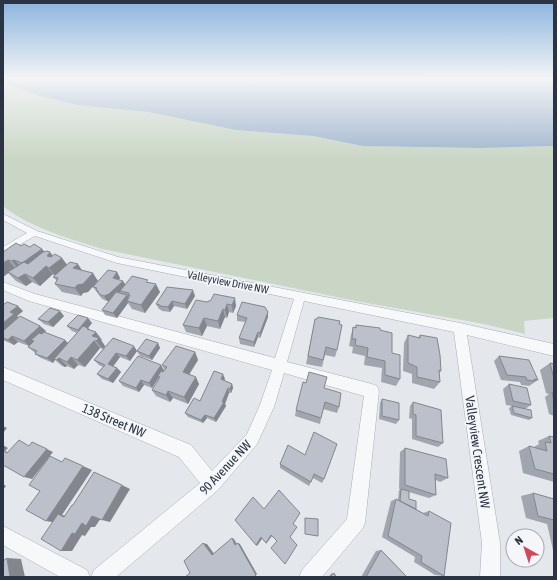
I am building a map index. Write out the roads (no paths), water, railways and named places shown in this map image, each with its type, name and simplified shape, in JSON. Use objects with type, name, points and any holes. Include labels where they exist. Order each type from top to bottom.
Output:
[{"type":"street","name":"Valleyview Drive NW","points":[[3,216],[34,233],[117,260],[460,328],[554,350]]},
{"type":"street","points":[[3,251],[34,233]]},
{"type":"street","points":[[3,286],[33,298],[372,391],[356,523],[309,577]]},
{"type":"street","name":"90 Avenue NW","points":[[101,577],[212,484],[252,439],[267,407],[300,297]]},
{"type":"street","name":"Valleyview Crescent NW","points":[[460,328],[492,543],[490,577]]},
{"type":"street","name":"138 Street NW","points":[[3,373],[186,451],[212,484]]},
{"type":"street","points":[[3,535],[80,577]]},
{"type":"water","points":[[78,105],[554,105],[554,146],[480,148],[363,146],[313,136],[236,130],[149,112]]}]
